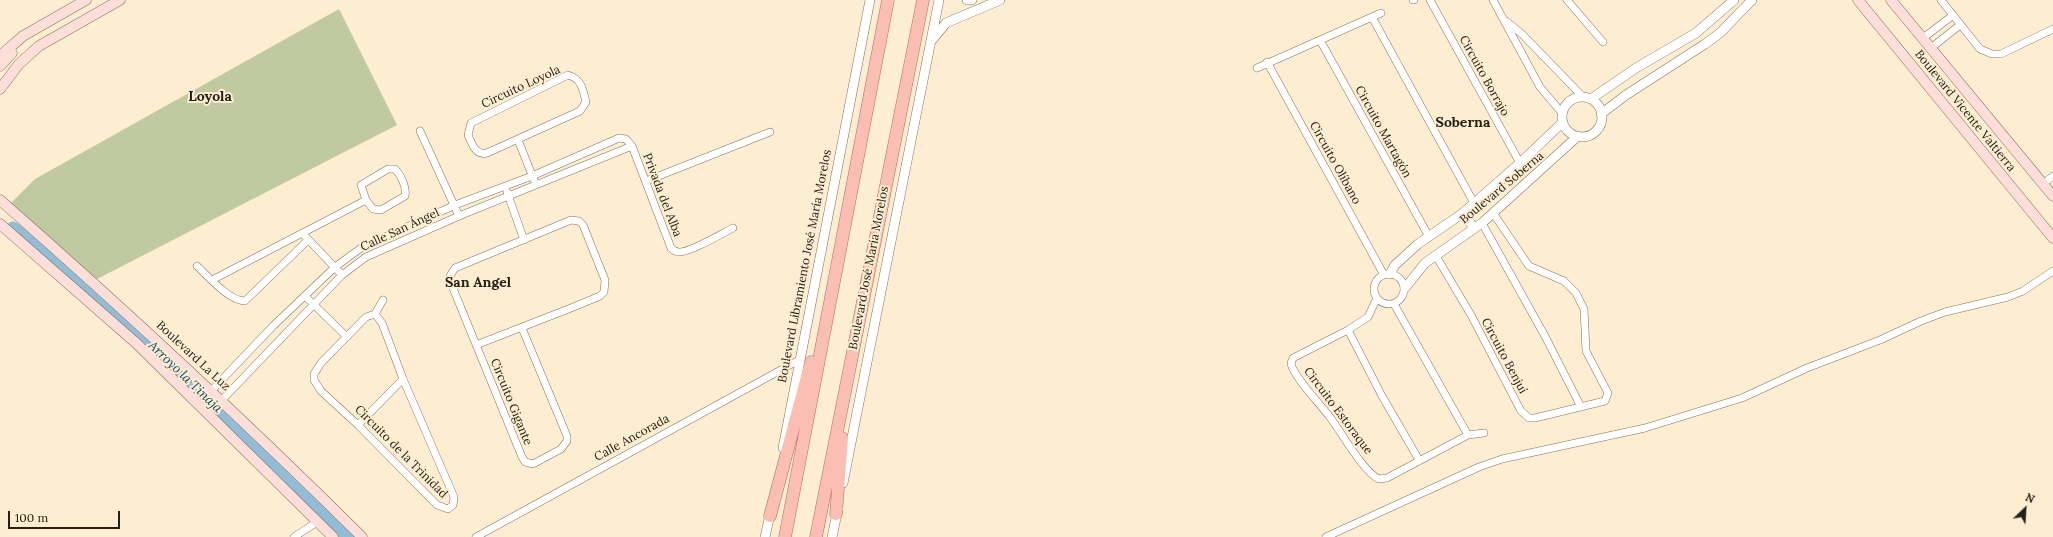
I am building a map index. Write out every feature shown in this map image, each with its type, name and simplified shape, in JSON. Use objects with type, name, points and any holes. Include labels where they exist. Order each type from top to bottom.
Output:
[{"type":"main road","points":[[0,56],[23,36],[35,28],[86,0]]},
{"type":"main road","points":[[1,88],[19,64],[39,46],[120,0]]},
{"type":"main road","points":[[785,537],[888,0]]},
{"type":"main road","name":"Boulevard José María Morelos","points":[[816,537],[923,0]]},
{"type":"main road","name":"Boulevard Vicente Valtierra","points":[[1858,0],[2053,238]]},
{"type":"main road","name":"Boulevard Vicente Valtierra","points":[[1891,0],[2052,193]]},
{"type":"main road","points":[[0,66],[28,39],[35,28]]},
{"type":"main road","name":"Boulevard La Luz","points":[[0,200],[97,285],[222,400],[362,537]]},
{"type":"main road","points":[[0,224],[136,343],[333,537]]},
{"type":"main road","points":[[770,516],[812,358],[824,332]]},
{"type":"main road","points":[[836,514],[846,384]]},
{"type":"street","name":"Boulevard Libramiento José María Morelos","points":[[765,537],[870,0]]},
{"type":"street","points":[[832,537],[939,0]]},
{"type":"street","points":[[967,0],[972,0]]},
{"type":"street","points":[[931,44],[946,23],[1000,0]]},
{"type":"street","name":"Circuito Borrajo","points":[[1430,0],[1520,163]]},
{"type":"street","points":[[1493,0],[1506,20],[1540,87],[1562,117],[1566,128],[1578,136],[1590,135],[1596,131],[1600,126],[1601,114],[1596,103],[1587,98],[1506,20]]},
{"type":"street","points":[[1568,0],[1603,42]]},
{"type":"street","points":[[1562,117],[1569,101],[1587,98],[1696,33],[1734,0]]},
{"type":"street","points":[[1601,114],[1626,95],[1710,40],[1733,20],[1751,0]]},
{"type":"street","points":[[1941,0],[1952,16],[1980,48],[1992,54],[2001,54],[2053,29]]},
{"type":"street","points":[[1257,68],[1267,62],[1382,13]]},
{"type":"street","points":[[1923,38],[1952,16]]},
{"type":"street","points":[[1372,17],[1474,203]]},
{"type":"street","points":[[1931,48],[1960,25]]},
{"type":"street","name":"Circuito Martagón","points":[[1320,40],[1428,235]]},
{"type":"street","name":"Circuito Olíbano","points":[[1267,62],[1387,274]]},
{"type":"street","name":"Circuito Loyola","points":[[568,76],[579,81],[586,102],[584,107],[574,114],[518,140],[483,154],[477,152],[468,131],[469,126],[475,121],[561,77],[568,76]]},
{"type":"street","name":"Boulevard Soberna","points":[[1387,274],[1428,235],[1463,213],[1520,163],[1562,117]]},
{"type":"street","points":[[420,131],[459,216]]},
{"type":"street","points":[[646,181],[770,132]]},
{"type":"street","name":"Boulevard Soberna","points":[[1405,288],[1425,263],[1478,226],[1578,136]]},
{"type":"street","name":"Calle San Ángel","points":[[211,391],[273,326],[335,267],[375,240],[455,205],[532,176],[618,138]]},
{"type":"street","name":"Privada del Alba","points":[[618,138],[626,139],[632,146],[671,248],[674,251],[678,252],[689,249],[733,228]]},
{"type":"street","points":[[518,140],[536,184]]},
{"type":"street","name":"Calle San Ángel","points":[[222,400],[342,275],[353,266],[379,251],[459,216],[632,146]]},
{"type":"street","points":[[395,169],[398,172],[406,193],[403,198],[377,210],[370,207],[366,200],[361,188],[362,183],[388,170],[395,169]]},
{"type":"street","points":[[2043,184],[2053,176]]},
{"type":"street","points":[[505,186],[524,240]]},
{"type":"street","points":[[212,280],[366,200]]},
{"type":"street","points":[[1463,213],[1478,226],[1546,338],[1581,407]]},
{"type":"street","name":"Circuito Benjuí","points":[[1436,256],[1471,315],[1521,411],[1529,418],[1535,418],[1602,403],[1608,396],[1586,351],[1586,323],[1582,302],[1564,280],[1529,266],[1493,213]]},
{"type":"street","name":"Circuito Gigante","points":[[476,345],[600,296],[604,292],[605,285],[580,220],[571,220],[452,271],[450,281],[476,345],[522,457],[525,462],[534,464],[561,449],[567,442],[567,436],[522,328]]},
{"type":"street","points":[[303,232],[308,240],[342,275]]},
{"type":"street","points":[[197,266],[231,297],[238,301],[244,302],[250,298],[308,240]]},
{"type":"street","points":[[1326,537],[1479,467],[1502,459],[1646,428],[1742,398],[1807,368],[1880,340],[1921,321],[1945,312],[2008,297],[2023,291],[2053,271]]},
{"type":"street","points":[[1387,274],[1400,278],[1405,288],[1402,298],[1394,304],[1385,304],[1377,298],[1375,285],[1387,274]]},
{"type":"street","points":[[305,296],[347,337]]},
{"type":"street","name":"Circuito Estoraque","points":[[1377,298],[1368,317],[1348,330],[1293,358],[1291,366],[1372,475],[1379,479],[1387,478],[1468,435],[1484,433]]},
{"type":"street","name":"Circuito de la Trinidad","points":[[375,314],[382,323],[403,379],[454,497],[451,508],[444,509],[437,505],[358,425],[321,391],[314,380],[314,374],[321,363],[366,317],[375,314],[383,300]]},
{"type":"street","points":[[1394,304],[1468,435]]},
{"type":"street","points":[[1348,330],[1382,396],[1419,460]]},
{"type":"street","name":"Calle Ancorada","points":[[476,537],[799,360]]},
{"type":"street","points":[[358,425],[403,379]]},
{"type":"street","points":[[294,537],[317,522]]},
{"type":"green space","points":[[339,9],[397,125],[97,279],[10,204],[35,179]]},
{"type":"waterway","name":"Arroyo la Tinaja","points":[[13,228],[42,247],[95,292],[348,537]]},
{"type":"district","name":"Loyola","points":[[210,97]]},
{"type":"district","name":"Soberna","points":[[1463,123]]},
{"type":"district","name":"San Angel","points":[[478,283]]}]
